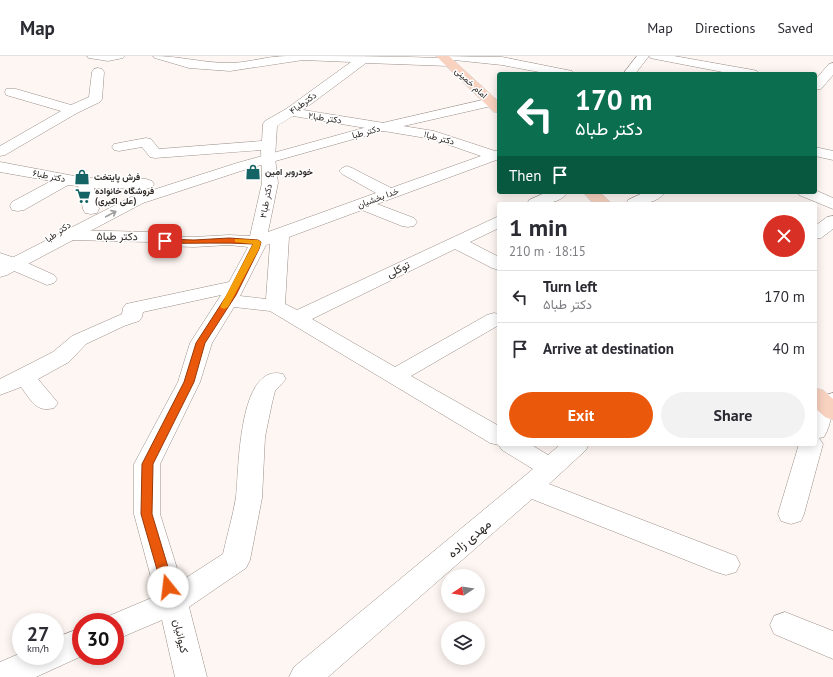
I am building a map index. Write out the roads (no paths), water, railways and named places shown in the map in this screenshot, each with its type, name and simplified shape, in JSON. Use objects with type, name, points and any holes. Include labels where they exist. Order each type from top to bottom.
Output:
[{"type":"main road","name":"امام خمینی","points":[[445,58],[495,106]]},
{"type":"main road","points":[[593,194],[602,202]]},
{"type":"street","points":[[97,56],[108,58],[119,56]]},
{"type":"street","points":[[159,56],[189,64],[230,67],[303,57],[363,59],[445,58],[502,62],[557,72]]},
{"type":"street","points":[[631,72],[643,56]]},
{"type":"street","points":[[655,56],[707,66],[725,72]]},
{"type":"street","points":[[707,66],[719,56]]},
{"type":"street","name":"دکترطبا۴","points":[[269,152],[270,124],[292,112],[363,59]]},
{"type":"street","points":[[817,85],[833,67]]},
{"type":"street","points":[[0,152],[72,110],[95,99],[98,72]]},
{"type":"street","points":[[817,86],[833,89]]},
{"type":"street","points":[[11,92],[72,110]]},
{"type":"street","name":"دکتر طبا","points":[[5,264],[72,235],[137,200],[242,166],[269,152],[383,127],[495,106]]},
{"type":"street","name":"دکتر طبا۲","points":[[292,112],[383,127]]},
{"type":"street","name":"دکتر طبا۱","points":[[383,127],[434,135],[455,141],[472,149],[497,154]]},
{"type":"street","points":[[119,147],[146,142],[155,154],[269,152]]},
{"type":"street","name":"دکتر طبا۳","points":[[258,242],[270,183],[269,152]]},
{"type":"street","points":[[817,152],[833,156]]},
{"type":"street","name":"خدا بخشیان","points":[[258,242],[497,154]]},
{"type":"street","name":"دکتر طبا","points":[[5,264],[117,194],[146,184],[242,166]]},
{"type":"street","name":"دکتر طبا۶","points":[[0,167],[85,183],[146,184]]},
{"type":"street","points":[[347,171],[390,194]]},
{"type":"street","points":[[18,206],[65,180]]},
{"type":"street","points":[[85,183],[91,209]]},
{"type":"street","points":[[117,194],[137,200]]},
{"type":"street","points":[[539,202],[556,194]]},
{"type":"street","points":[[638,202],[653,194]]},
{"type":"street","points":[[810,194],[833,204]]},
{"type":"street","points":[[362,204],[408,222]]},
{"type":"street","points":[[817,233],[833,221]]},
{"type":"street","name":"توکلی","points":[[297,318],[497,222]]},
{"type":"street","points":[[275,306],[280,234]]},
{"type":"street","name":"دکتر طبا۵","points":[[72,235],[150,237],[165,241],[194,242],[229,240],[258,242]]},
{"type":"street","name":"کیوانیان","points":[[191,677],[173,602],[147,514],[147,464],[189,382],[201,343],[232,293],[256,249],[258,242]]},
{"type":"street","points":[[456,242],[497,263]]},
{"type":"street","points":[[5,264],[47,279]]},
{"type":"street","points":[[0,388],[61,358],[79,340],[117,322],[132,317],[133,308],[232,293],[275,306],[497,436]]},
{"type":"street","points":[[395,376],[494,319]]},
{"type":"street","points":[[25,377],[46,403]]},
{"type":"street","points":[[124,623],[173,602],[236,560],[249,498],[253,437],[260,403],[265,388],[275,379]]},
{"type":"street","points":[[817,425],[826,402]]},
{"type":"street","points":[[513,446],[550,468]]},
{"type":"street","name":"مهدی زاده","points":[[305,677],[529,487],[575,446]]},
{"type":"street","points":[[791,514],[810,446]]},
{"type":"street","points":[[529,487],[726,564]]},
{"type":"street","points":[[785,625],[833,645]]},
{"type":"street","points":[[1,677],[28,665]]},
{"type":"place","name":"خودروبر امین","points":[[253,172]]},
{"type":"place","name":"فرش پایتخت","points":[[82,177]]},
{"type":"place","name":"فروشگاه خانواده (علی اکبری)","points":[[83,196]]}]
